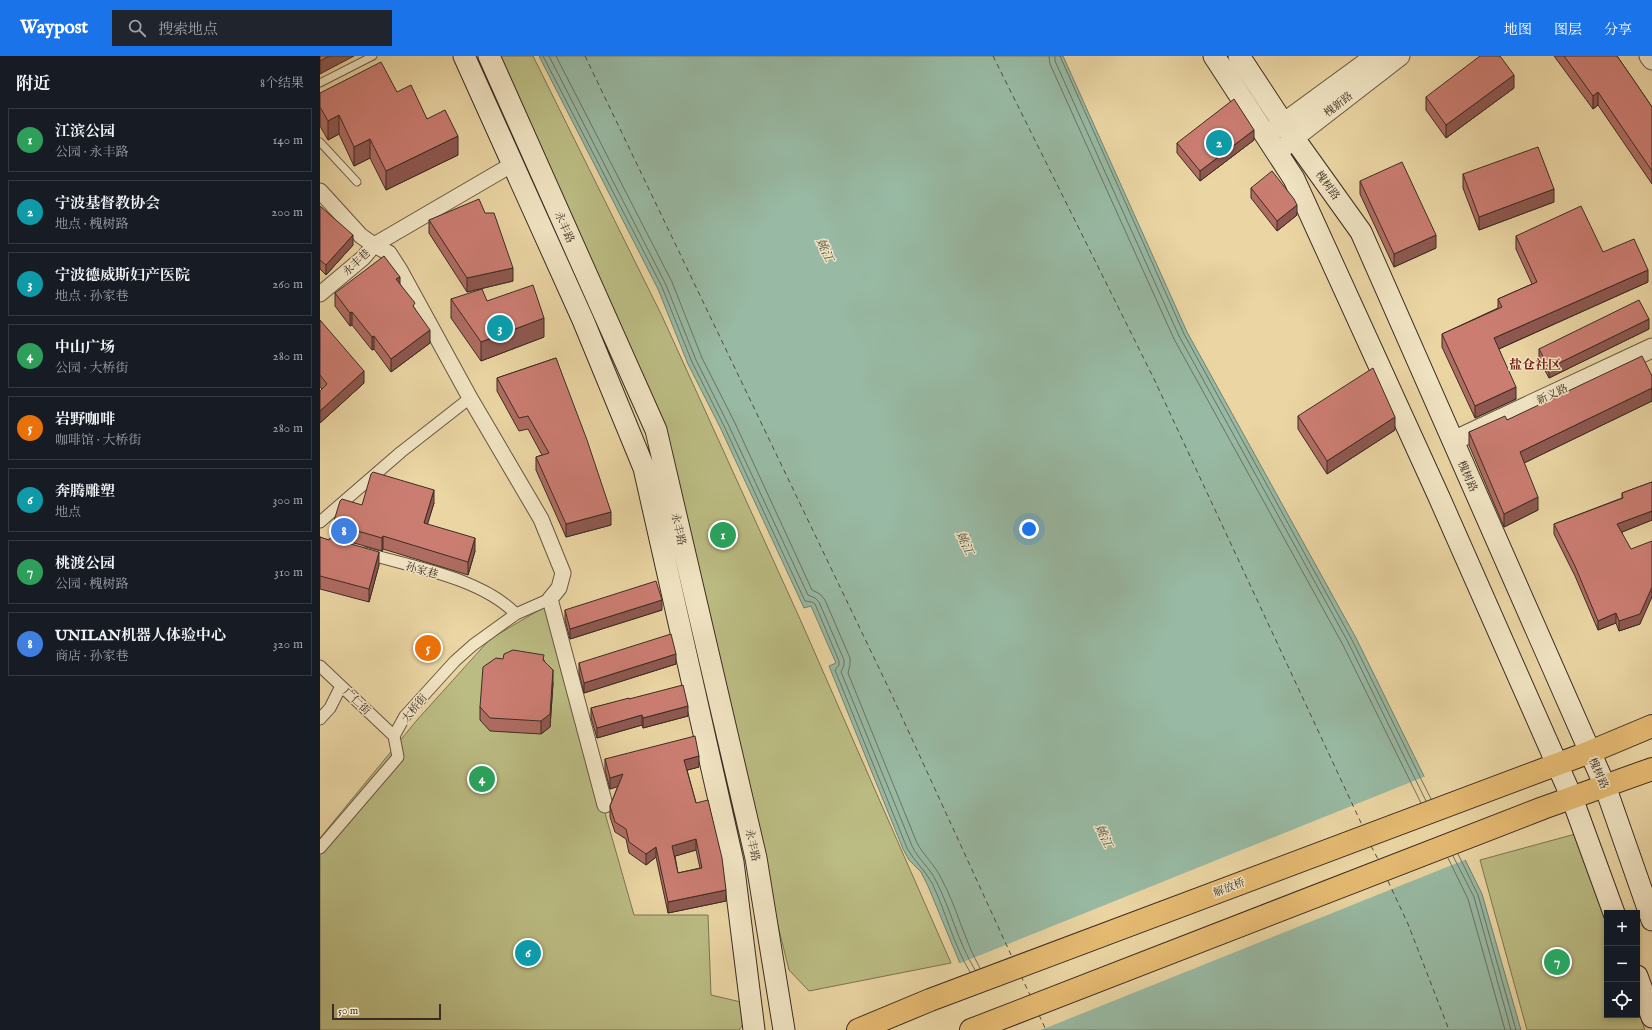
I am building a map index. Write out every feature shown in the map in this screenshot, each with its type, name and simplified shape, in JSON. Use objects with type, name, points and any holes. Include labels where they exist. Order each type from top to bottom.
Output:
[{"type":"main road","name":"永丰路","points":[[464,56],[583,320],[644,468],[733,862],[754,1030]]},
{"type":"main road","name":"永丰路","points":[[489,56],[656,430],[756,858],[784,1030]]},
{"type":"main road","points":[[1214,56],[1294,178],[1439,497],[1572,798],[1613,910]]},
{"type":"main road","name":"槐树路","points":[[1239,56],[1288,130],[1361,232],[1605,786],[1652,920]]},
{"type":"main road","name":"解放桥","points":[[858,1030],[930,1000],[1590,752],[1652,726]]},
{"type":"main road","points":[[971,1030],[1541,809],[1652,769]]},
{"type":"main road","points":[[1639,982],[1652,1017]]},
{"type":"street","name":"槐新路","points":[[1277,153],[1288,130],[1375,56]]},
{"type":"street","name":"槐新路","points":[[1266,136],[1288,130],[1400,56]]},
{"type":"street","points":[[1649,56],[1652,60]]},
{"type":"street","name":"永丰巷","points":[[320,294],[363,258],[374,245],[513,164]]},
{"type":"street","points":[[320,191],[361,236],[389,253],[400,270],[470,398],[541,519],[563,573],[560,588],[550,599],[605,805]]},
{"type":"street","name":"新义路","points":[[1453,441],[1652,348]]},
{"type":"street","points":[[320,522],[401,452],[470,398]]},
{"type":"street","name":"孙家巷","points":[[356,551],[472,585],[501,601],[516,614]]},
{"type":"street","name":"大桥街","points":[[394,736],[405,716],[455,661],[473,645],[516,614],[550,599]]},
{"type":"street","name":"广仁街","points":[[320,666],[394,736]]},
{"type":"street","points":[[320,719],[330,708],[341,686]]},
{"type":"street","points":[[320,848],[398,757],[394,736]]},
{"type":"lane","points":[[320,83],[373,56]]},
{"type":"lane","points":[[320,142],[357,182]]},
{"type":"green space","points":[[491,56],[533,56],[662,316],[800,619],[951,963],[809,991],[789,970],[664,452]]},
{"type":"green space","points":[[546,606],[634,915],[708,915],[711,995],[745,1003],[742,1026],[739,1030],[320,1030],[320,838],[417,720],[490,639]]},
{"type":"green space","points":[[1579,833],[1605,910],[1604,1018],[1640,1018],[1640,1015],[1645,1030],[1527,1030],[1480,860]]},
{"type":"water","name":"姚江","points":[[539,56],[1063,56],[1187,332],[1356,638],[1482,894],[1521,1030],[996,1030],[995,1022],[959,961],[921,872],[909,860],[903,849],[829,666],[836,663],[811,606],[804,608],[720,427],[688,364],[658,289]]},
{"type":"pier","points":[[1426,776],[1467,859],[1041,1030],[994,1030],[993,1023],[958,964]]},
{"type":"building","points":[[320,56],[329,56],[320,61]]},
{"type":"building","points":[[1480,56],[1500,56],[1514,75],[1446,125],[1426,97]]},
{"type":"building","points":[[1564,56],[1617,56],[1652,107],[1652,171],[1598,92],[1593,96]]},
{"type":"building","points":[[381,62],[397,92],[411,85],[427,119],[445,110],[458,136],[386,171],[370,139],[354,147],[339,115],[328,121],[320,107],[320,93]]},
{"type":"building","points":[[1234,99],[1254,130],[1200,171],[1177,143]]},
{"type":"building","points":[[1538,147],[1554,189],[1479,217],[1463,174]]},
{"type":"building","points":[[1402,162],[1436,235],[1394,254],[1360,181]]},
{"type":"building","points":[[1272,171],[1297,205],[1277,221],[1251,188]]},
{"type":"building","points":[[479,199],[485,213],[494,213],[513,268],[467,278],[429,220]]},
{"type":"building","points":[[320,206],[353,235],[326,265],[320,260]]},
{"type":"building","points":[[1581,206],[1603,252],[1634,239],[1648,270],[1494,338],[1516,387],[1475,406],[1442,334],[1502,307],[1498,299],[1537,282],[1516,236]]},
{"type":"building","points":[[384,256],[400,277],[396,279],[415,303],[413,306],[430,330],[391,359],[374,336],[372,337],[352,312],[350,313],[335,293]]},
{"type":"building","points":[[533,285],[544,318],[481,342],[451,299],[482,289],[487,301]]},
{"type":"building","points":[[1639,300],[1649,319],[1549,368],[1539,349]]},
{"type":"building","points":[[320,320],[364,371],[320,411],[320,391],[327,384],[320,375]]},
{"type":"building","points":[[1642,356],[1652,376],[1652,388],[1520,452],[1538,497],[1504,514],[1469,432],[1505,416],[1507,420]]},
{"type":"building","points":[[556,358],[587,440],[611,512],[566,524],[536,457],[549,453],[528,416],[519,418],[497,378]]},
{"type":"building","points":[[1373,368],[1395,417],[1327,461],[1298,416]]},
{"type":"building","points":[[373,472],[434,490],[424,523],[475,538],[468,562],[383,536],[382,538],[333,524],[340,501],[342,499],[362,505],[371,474]]},
{"type":"building","points":[[1652,482],[1652,511],[1617,524],[1631,549],[1652,541],[1652,587],[1640,614],[1619,621],[1616,613],[1598,621],[1575,566],[1554,524],[1623,498],[1622,493]]},
{"type":"building","points":[[320,537],[329,540],[330,538],[379,552],[369,589],[320,576]]},
{"type":"building","points":[[656,581],[662,600],[570,629],[565,610]]},
{"type":"building","points":[[671,634],[676,654],[584,683],[579,663]]},
{"type":"building","points":[[513,650],[544,655],[543,660],[553,670],[550,714],[541,721],[490,718],[480,707],[483,667],[496,658],[503,659],[504,654]]},
{"type":"building","points":[[683,685],[688,706],[643,718],[642,715],[597,728],[591,708]]},
{"type":"building","points":[[695,736],[699,756],[684,760],[696,803],[708,800],[722,858],[726,890],[668,902],[656,847],[646,854],[629,842],[626,829],[615,822],[610,806],[623,774],[610,778],[605,759]],"holes":[[[696,839],[702,868],[678,873],[672,846]]]},
{"type":"ferry route","points":[[585,56],[890,691],[1012,957]]},
{"type":"ferry route","points":[[993,56],[1154,379],[1363,827]]},
{"type":"ferry route","points":[[1371,846],[1379,861]]},
{"type":"ferry route","points":[[1388,881],[1408,924],[1449,1030]]},
{"type":"ferry route","points":[[1021,976],[1030,995]]},
{"type":"ferry route","points":[[1039,1015],[1046,1030]]},
{"type":"place","name":"宁波基督教协会","points":[[1219,143]]},
{"type":"place","name":"宁波德威斯妇产医院","points":[[500,328]]},
{"type":"place","name":"UNILAN机器人体验中心","points":[[344,531]]},
{"type":"place","name":"江滨公园","points":[[723,535]]},
{"type":"place","name":"岩野咖啡","points":[[428,648]]},
{"type":"place","name":"中山广场","points":[[482,779]]},
{"type":"place","name":"奔腾雕塑","points":[[528,953]]},
{"type":"place","name":"桃渡公园","points":[[1557,962]]},
{"type":"district","name":"盐仓社区","points":[[1535,364]]}]
